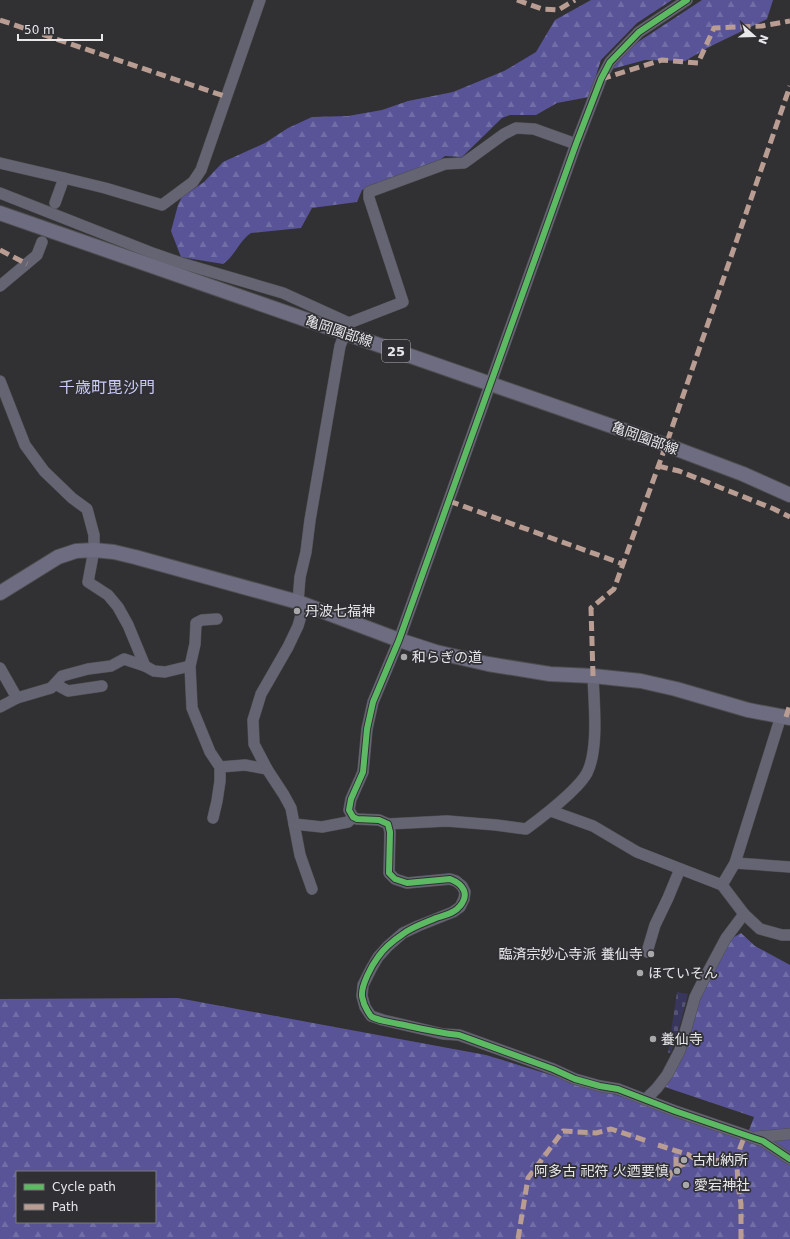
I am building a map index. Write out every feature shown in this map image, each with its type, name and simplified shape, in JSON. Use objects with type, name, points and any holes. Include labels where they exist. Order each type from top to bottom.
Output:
[{"type":"main road","name":"亀岡園部線","points":[[0,213],[347,328],[490,384],[666,445],[743,474],[790,495]]},
{"type":"main road","points":[[0,593],[58,557],[76,551],[94,550],[114,552],[301,604],[436,652],[488,664],[550,674],[593,676],[642,681],[676,689],[748,710],[786,717]]},
{"type":"street","points":[[0,163],[106,188],[162,205],[193,182],[201,170],[260,0]]},
{"type":"street","points":[[593,676],[594,737],[592,758],[587,773],[578,785],[551,811],[526,829],[446,821],[388,824],[378,820],[357,820],[352,817],[350,810],[351,799],[363,772],[372,702],[399,640],[576,144],[601,80],[610,62],[639,32],[687,0]]},
{"type":"street","points":[[312,889],[300,855],[291,808],[267,769],[254,744],[253,720],[261,694],[288,647],[298,626],[301,604],[300,577],[306,552],[310,520],[340,346],[347,328],[403,302],[369,198],[369,192],[445,164],[464,163],[504,134],[516,128],[534,129],[576,144]]},
{"type":"street","points":[[55,203],[64,178]]},
{"type":"street","points":[[0,193],[154,254],[283,293],[347,328]]},
{"type":"street","points":[[0,286],[37,255],[42,242]]},
{"type":"street","points":[[0,381],[25,445],[44,471],[87,510],[94,535],[94,550],[88,582],[108,595],[118,607],[128,625],[145,666]]},
{"type":"street","points":[[213,818],[220,781],[220,768],[210,752],[192,708],[190,666],[195,644],[196,623],[202,620],[217,619]]},
{"type":"street","points":[[0,707],[17,698],[51,688],[62,676],[88,669],[111,666],[124,660],[145,666],[154,671],[165,672],[190,666]]},
{"type":"street","points":[[0,668],[17,698]]},
{"type":"street","points":[[55,684],[68,691],[102,686]]},
{"type":"street","points":[[722,885],[735,863],[786,717]]},
{"type":"street","points":[[220,768],[245,765],[267,769]]},
{"type":"street","points":[[551,811],[593,826],[637,852],[722,885],[744,914],[760,929],[782,935],[790,935]]},
{"type":"street","points":[[294,824],[322,827],[348,822],[352,817]]},
{"type":"street","points":[[388,824],[390,832],[389,873],[395,878],[407,883],[450,879],[456,881],[462,886],[465,892],[464,899],[460,907],[454,912],[424,923],[403,933],[378,957],[363,985],[362,996],[365,1007],[371,1016],[443,1034],[459,1035],[553,1069],[575,1079],[600,1086],[618,1088],[645,1100],[763,1141],[790,1159]]},
{"type":"street","points":[[735,863],[790,867]]},
{"type":"street","points":[[647,952],[655,925],[680,869]]},
{"type":"street","points":[[645,1100],[667,1075],[680,1050],[695,997],[726,938],[744,914]]},
{"type":"street","points":[[751,1137],[790,1134]]},
{"type":"green space","points":[[591,0],[672,0],[637,23],[601,60],[589,97],[557,103],[536,115],[510,115],[502,118],[462,157],[445,156],[437,162],[362,190],[357,202],[312,208],[301,228],[251,233],[243,240],[231,257],[223,264],[181,257],[171,231],[178,205],[182,197],[204,182],[223,162],[265,143],[288,128],[312,117],[348,116],[382,110],[408,101],[453,92],[504,71],[536,52],[555,20]]},
{"type":"green space","points":[[702,0],[773,0],[767,19],[711,46],[685,61],[645,60],[612,69],[622,56],[638,42]]},
{"type":"green space","points":[[741,933],[755,946],[790,965],[790,1239],[0,1239],[0,999],[178,998],[486,1055],[639,1102],[746,1138],[754,1117],[662,1086],[676,1067],[690,1035],[702,993],[729,940]]},
{"type":"green space","points":[[677,992],[688,994],[677,1036],[671,1053],[668,1053]]},
{"type":"marked path","points":[[517,0],[542,9],[558,10],[575,0]]},
{"type":"marked path","points":[[0,20],[227,97]]},
{"type":"marked path","points":[[601,79],[662,60],[698,63],[714,28],[762,26],[790,21]]},
{"type":"marked path","points":[[593,676],[591,608],[614,589],[666,445],[790,86]]},
{"type":"marked path","points":[[0,250],[27,264]]},
{"type":"marked path","points":[[658,466],[679,471],[774,509],[790,517]]},
{"type":"marked path","points":[[449,501],[623,564]]},
{"type":"marked path","points":[[786,717],[790,704]]},
{"type":"marked path","points":[[518,1239],[528,1178],[563,1131],[596,1133],[611,1129],[647,1141]]},
{"type":"marked path","points":[[741,1239],[741,1204],[737,1166],[740,1148],[745,1135]]},
{"type":"marked path","points":[[658,1145],[689,1155],[698,1161],[738,1160]]},
{"type":"marked path","points":[[676,1167],[677,1151]]},
{"type":"marked path","points":[[671,1179],[669,1178],[674,1169],[688,1163]]},
{"type":"cycle path","points":[[687,0],[639,32],[610,62],[601,79],[576,144],[399,640],[373,702],[367,729],[363,772],[351,799],[349,810],[353,817],[357,819],[379,820],[388,824],[390,832],[389,873],[395,879],[407,883],[450,879],[462,887],[465,894],[463,902],[458,909],[410,929],[386,947],[370,970],[363,986],[362,996],[364,1004],[372,1017],[459,1035],[553,1069],[575,1079],[618,1089],[675,1111],[763,1141],[790,1159]]},
{"type":"place","name":"丹波七福神","points":[[297,611]]},
{"type":"place","name":"和らぎの道","points":[[404,657]]},
{"type":"place","name":"臨済宗妙心寺派 養仙寺","points":[[651,954]]},
{"type":"place","name":"ほていそん","points":[[640,973]]},
{"type":"place","name":"養仙寺","points":[[653,1039]]},
{"type":"place","name":"古札納所","points":[[684,1160]]},
{"type":"place","name":"阿多古 祀符 火迺要慎","points":[[677,1171]]},
{"type":"place","name":"愛宕神社","points":[[686,1185]]},
{"type":"district","name":"千歳町毘沙門","points":[[107,387]]}]
